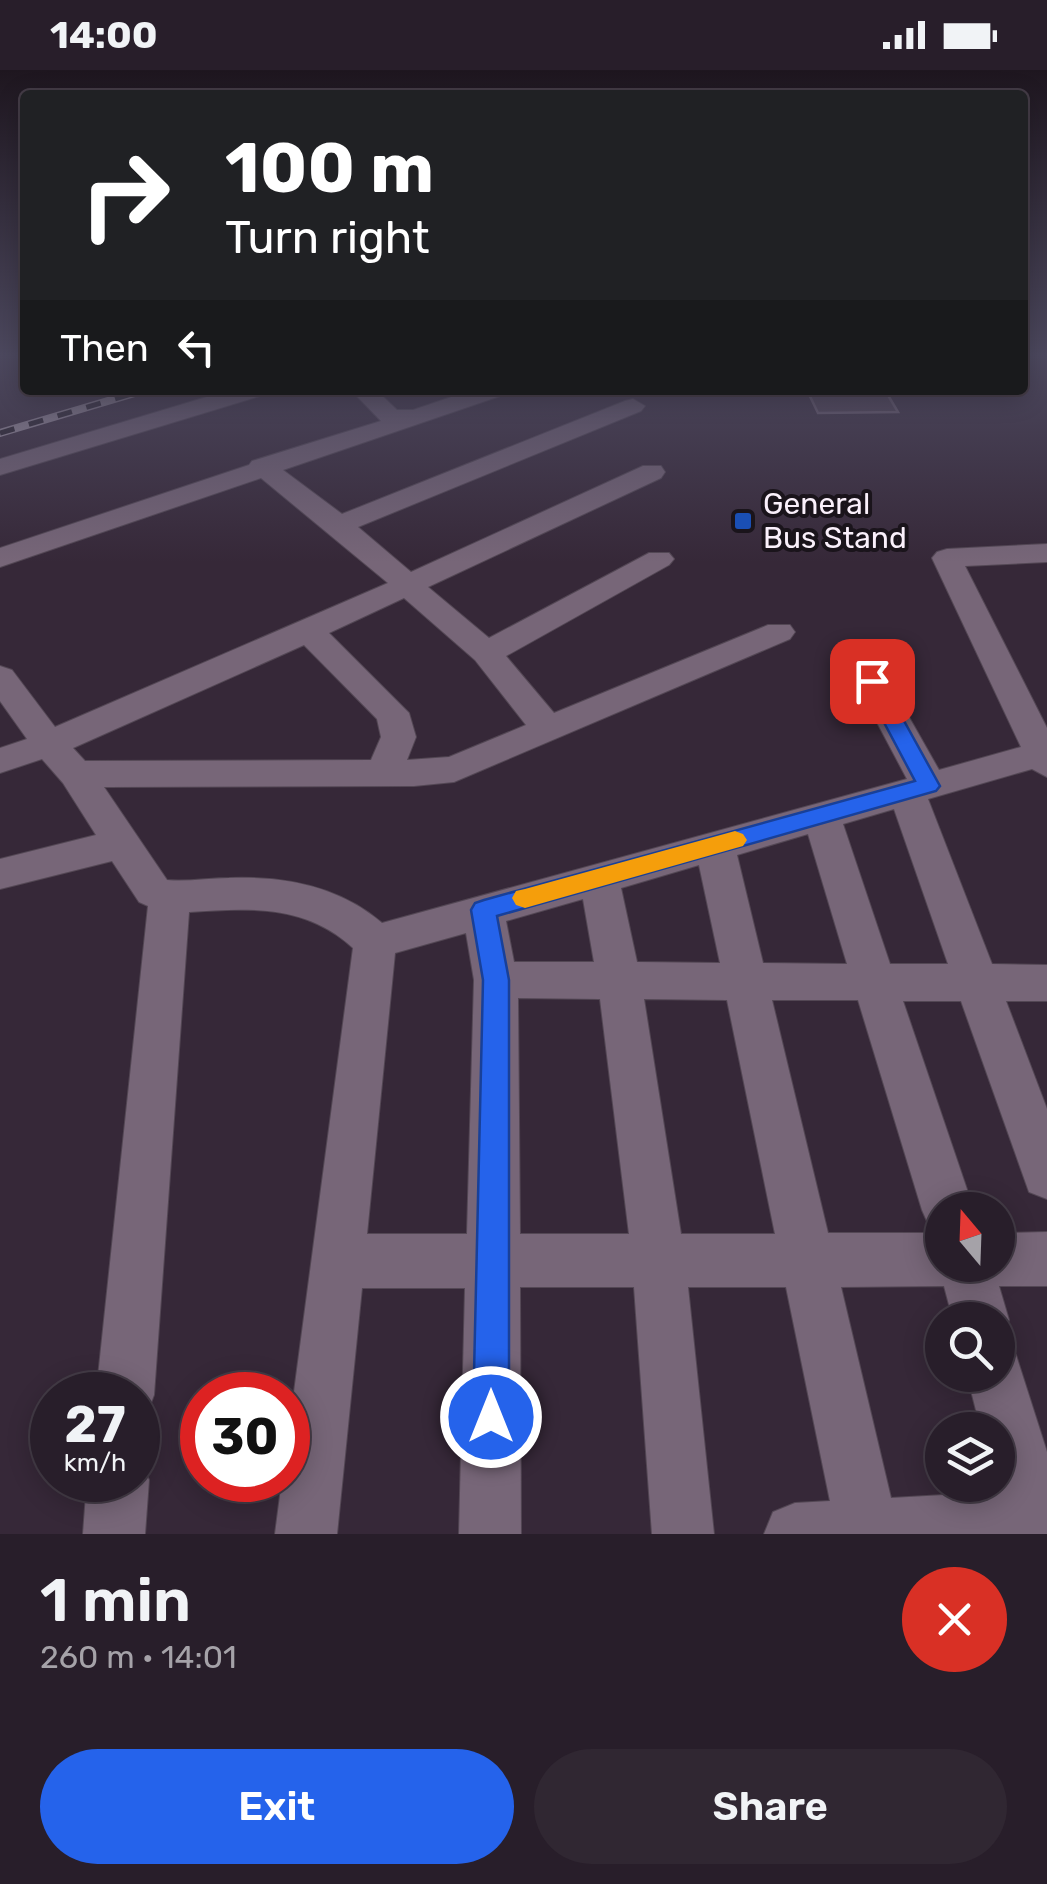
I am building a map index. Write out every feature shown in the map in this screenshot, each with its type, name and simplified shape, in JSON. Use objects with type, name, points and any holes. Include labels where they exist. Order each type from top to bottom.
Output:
[{"type":"street","points":[[0,467],[138,425]]},
{"type":"street","points":[[0,558],[390,425]]},
{"type":"street","points":[[339,524],[585,425]]},
{"type":"street","points":[[261,466],[339,524],[486,653],[549,730]]},
{"type":"street","points":[[0,760],[48,744],[308,631],[652,472]]},
{"type":"street","points":[[375,942],[918,789],[1044,759],[948,558],[1035,554]]},
{"type":"street","points":[[486,653],[659,559]]},
{"type":"street","points":[[308,631],[398,725],[398,745],[382,772]]},
{"type":"street","points":[[76,774],[454,769],[779,632]]},
{"type":"street","points":[[0,677],[48,744],[76,774],[153,891],[168,897],[280,894],[307,898],[355,920],[375,942],[306,1534]]},
{"type":"street","points":[[872,681],[918,789],[974,982],[1047,1175]]},
{"type":"street","points":[[820,816],[942,1192]]},
{"type":"street","points":[[0,874],[124,843]]},
{"type":"street","points":[[715,846],[868,1532]]},
{"type":"street","points":[[599,878],[622,980],[660,1261],[683,1534]]},
{"type":"street","points":[[127,1372],[147,1124],[166,963],[168,897]]},
{"type":"street","points":[[484,910],[496,980],[490,1534]]},
{"type":"street","points":[[496,980],[1047,983]]},
{"type":"street","points":[[1015,1259],[1047,1259]]},
{"type":"street","points":[[340,1262],[925,1260]]},
{"type":"street","points":[[795,1534],[1041,1520],[1001,1392]]},
{"type":"street","points":[[114,1534],[116,1502]]},
{"type":"railway","points":[[0,433],[26,425]]},
{"type":"slow traffic","points":[[525,898],[735,840]]},
{"type":"place","name":"General Bus Stand","points":[[743,521]]},
{"type":"route","points":[[491,1417],[496,980],[484,910],[928,786],[872,681]]}]
